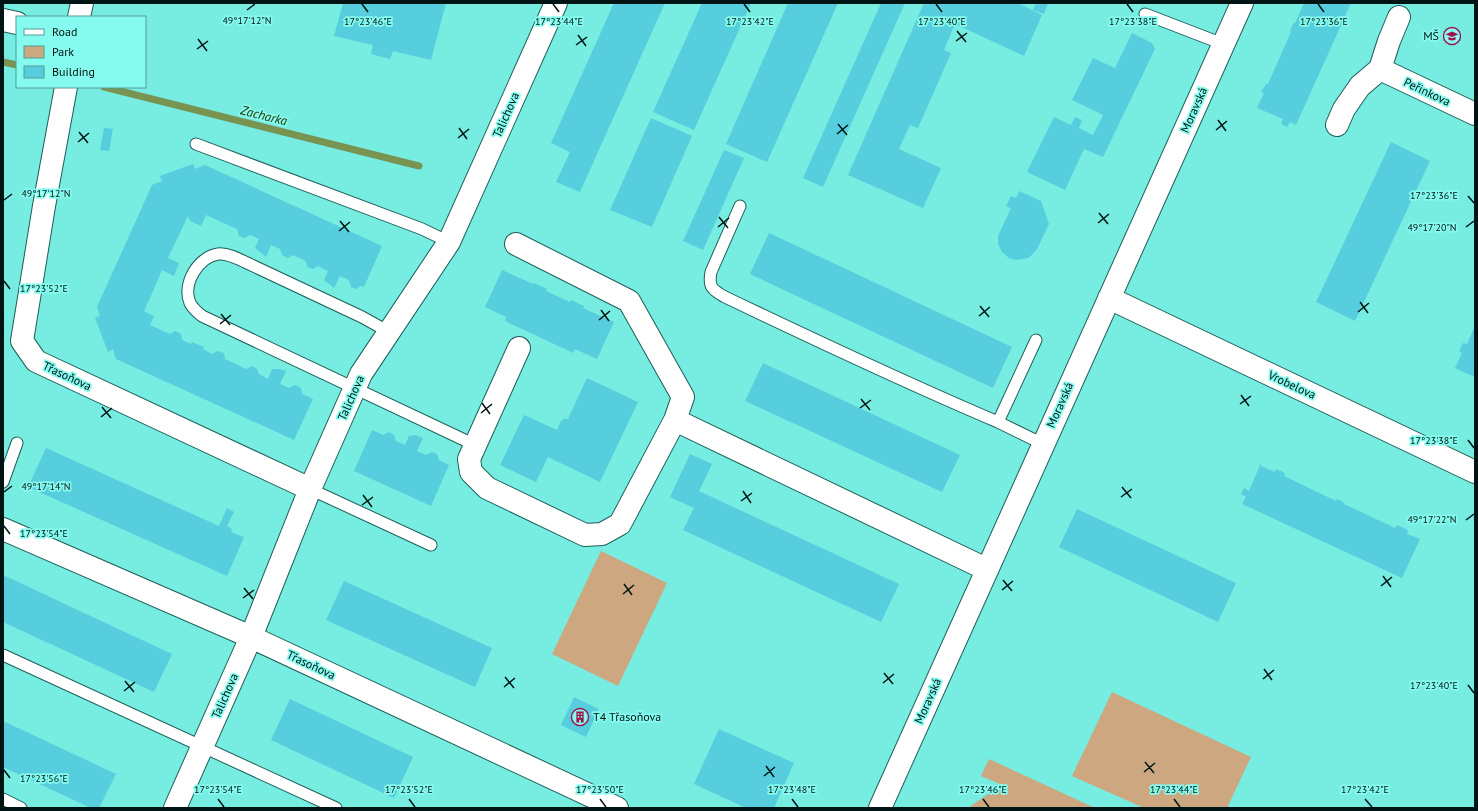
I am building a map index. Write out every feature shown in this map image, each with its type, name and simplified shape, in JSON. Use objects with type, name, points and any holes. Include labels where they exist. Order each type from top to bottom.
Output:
[{"type":"street","points":[[79,16],[82,3]]},
{"type":"street","name":"Talichova","points":[[175,808],[251,637],[310,490],[361,374],[449,242],[556,3]]},
{"type":"street","name":"Moravská","points":[[880,808],[986,569],[1242,3]]},
{"type":"street","points":[[1337,125],[1344,109],[1360,86],[1380,69],[1399,17]]},
{"type":"street","points":[[3,20],[16,23]]},
{"type":"street","name":"Peřinkova","points":[[1380,69],[1475,114]]},
{"type":"street","name":"Třasoňova","points":[[66,88],[44,206],[22,341],[36,361],[310,490]]},
{"type":"street","points":[[516,244],[629,301],[683,397],[675,420],[620,524],[602,534],[584,535],[487,488],[471,472],[468,459],[519,348]]},
{"type":"street","name":"Vrobelova","points":[[1109,298],[1475,472]]},
{"type":"street","points":[[675,420],[986,569]]},
{"type":"street","name":"Třasoňova","points":[[3,529],[251,637],[592,803],[617,808]]},
{"type":"lane","points":[[1145,14],[1223,44]]},
{"type":"lane","points":[[196,144],[422,229],[449,242]]},
{"type":"lane","points":[[740,206],[711,272],[709,282],[713,289],[725,297],[810,338],[998,422],[1043,444]]},
{"type":"lane","points":[[389,332],[362,316],[228,255],[220,254],[211,256],[195,270],[190,280],[188,291],[190,302],[195,311],[475,445]]},
{"type":"lane","points":[[998,422],[1036,340]]},
{"type":"lane","points":[[3,482],[17,443]]},
{"type":"lane","points":[[310,490],[431,544]]},
{"type":"lane","points":[[3,654],[336,808]]},
{"type":"lane","points":[[3,800],[21,808]]},
{"type":"green space","points":[[601,551],[667,583],[618,686],[552,654]]},
{"type":"green space","points":[[1112,692],[1251,757],[1227,808],[1144,808],[1072,776]]},
{"type":"green space","points":[[989,759],[1095,808],[968,808],[994,790],[1007,787],[981,776]]},
{"type":"building","points":[[343,3],[446,3],[431,60],[393,51],[390,59],[371,54],[373,45],[334,36]]},
{"type":"building","points":[[614,3],[665,3],[580,192],[556,182],[570,152],[551,143]]},
{"type":"building","points":[[702,3],[751,3],[694,130],[653,112]]},
{"type":"building","points":[[788,3],[838,3],[767,162],[726,144]]},
{"type":"building","points":[[881,3],[905,3],[823,187],[803,178]]},
{"type":"building","points":[[924,3],[1018,3],[1042,15],[1024,56],[955,24],[944,50],[951,53],[918,128],[910,125],[899,149],[941,168],[923,208],[848,175]]},
{"type":"building","points":[[1036,3],[1048,3],[1044,14],[1033,10]]},
{"type":"building","points":[[1304,3],[1351,3],[1296,125],[1290,122],[1287,127],[1281,124],[1283,119],[1257,108],[1264,93],[1261,92],[1266,84],[1268,84],[1291,32],[1292,26],[1295,23]]},
{"type":"building","points":[[1132,33],[1152,43],[1155,49],[1103,157],[1084,149],[1065,190],[1027,172],[1054,117],[1071,125],[1075,117],[1082,120],[1079,128],[1093,135],[1103,115],[1072,100],[1093,58],[1115,68]]},
{"type":"building","points":[[651,118],[692,136],[652,227],[610,210]]},
{"type":"building","points":[[104,128],[113,129],[109,151],[100,150]]},
{"type":"building","points":[[1391,142],[1430,161],[1355,321],[1316,302]]},
{"type":"building","points":[[724,150],[744,158],[703,250],[683,241]]},
{"type":"building","points":[[193,164],[195,169],[205,165],[382,246],[364,287],[361,286],[356,289],[351,287],[349,280],[340,276],[334,288],[324,280],[328,271],[318,266],[313,269],[307,267],[306,261],[293,255],[288,258],[282,255],[280,249],[271,245],[266,257],[255,248],[259,239],[250,235],[244,238],[239,236],[237,229],[206,215],[201,226],[190,221],[188,216],[168,258],[179,263],[174,276],[162,270],[144,311],[154,316],[150,325],[170,334],[175,331],[181,334],[182,340],[204,347],[203,349],[212,354],[218,351],[224,353],[225,359],[246,369],[252,366],[257,369],[259,374],[268,379],[272,369],[286,371],[280,384],[289,388],[295,385],[301,388],[302,394],[313,399],[294,440],[116,359],[113,349],[108,352],[95,318],[100,316],[97,307],[152,185],[162,181],[160,176]]},
{"type":"building","points":[[1019,191],[1041,201],[1049,224],[1033,254],[1028,258],[1016,260],[1009,258],[1002,252],[998,244],[998,236],[1011,208],[1006,206],[1011,196],[1016,198]]},
{"type":"building","points":[[769,233],[1012,347],[993,388],[750,274]]},
{"type":"building","points":[[502,270],[547,289],[546,291],[570,302],[571,300],[584,306],[583,308],[614,322],[597,359],[575,349],[573,353],[505,321],[506,317],[485,307]]},
{"type":"building","points":[[1475,326],[1475,377],[1455,368],[1462,353],[1459,351],[1463,343],[1467,344]]},
{"type":"building","points":[[763,363],[960,455],[942,492],[745,401]]},
{"type":"building","points":[[587,378],[638,402],[600,482],[548,457],[536,482],[500,465],[524,415],[557,430],[561,421],[568,419]]},
{"type":"building","points":[[372,430],[383,435],[389,432],[394,435],[396,441],[405,445],[409,436],[416,435],[423,438],[417,451],[426,455],[432,452],[437,454],[439,460],[449,465],[431,506],[354,471]]},
{"type":"building","points":[[46,448],[219,526],[227,508],[234,512],[227,526],[232,529],[231,532],[244,537],[227,576],[28,487]]},
{"type":"building","points":[[690,454],[712,464],[699,491],[899,584],[881,622],[683,530],[694,508],[670,497]]},
{"type":"building","points":[[1261,463],[1261,466],[1275,472],[1276,469],[1285,473],[1284,476],[1336,501],[1337,499],[1345,503],[1344,504],[1395,528],[1397,525],[1408,530],[1407,534],[1420,539],[1402,578],[1242,504],[1246,497],[1241,494],[1244,488],[1249,491]]},
{"type":"building","points":[[1077,509],[1236,583],[1218,622],[1059,547]]},
{"type":"building","points":[[3,575],[172,654],[154,692],[3,622]]},
{"type":"building","points":[[344,581],[492,648],[475,687],[326,620]]},
{"type":"building","name":"T4 Třasoňova","points":[[574,697],[599,709],[586,737],[561,725]]},
{"type":"building","points":[[290,699],[413,757],[394,798],[271,740]]},
{"type":"building","points":[[3,721],[116,774],[99,808],[91,808],[3,767]]},
{"type":"building","points":[[719,729],[794,763],[774,808],[746,808],[694,784]]},
{"type":"waterway","name":"Zacharka","points":[[3,62],[16,65]]},
{"type":"waterway","name":"Zacharka","points":[[108,88],[419,166]]},
{"type":"place","name":"MŠ","points":[[1452,36]]},
{"type":"place","name":"T4 Třasoňova","points":[[580,717]]}]
